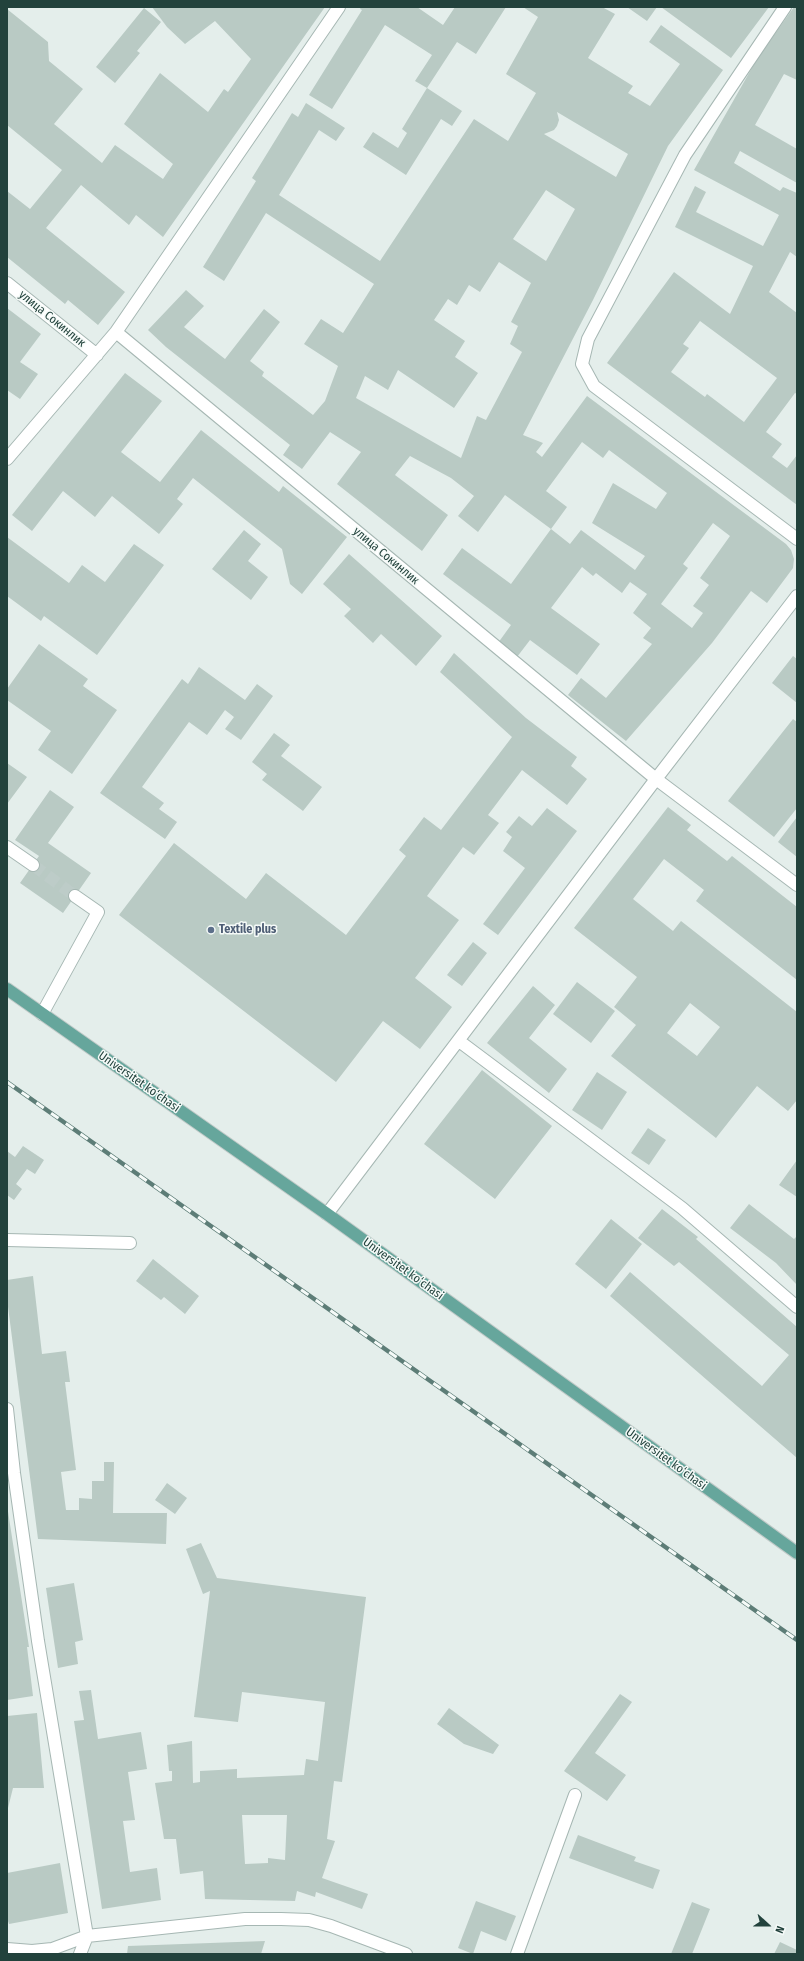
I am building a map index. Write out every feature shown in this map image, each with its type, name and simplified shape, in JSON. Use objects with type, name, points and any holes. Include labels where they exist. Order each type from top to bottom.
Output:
[{"type":"main road","name":"Universitet kо‘chasi","points":[[7,989],[327,1214],[797,1553]]},
{"type":"street","points":[[7,459],[116,332],[339,7]]},
{"type":"street","points":[[785,7],[685,155],[588,339],[582,364],[594,386],[797,539]]},
{"type":"street","name":"улица Сокинлик","points":[[7,283],[97,355]]},
{"type":"street","name":"улица Сокинлик","points":[[116,332],[656,779],[797,886]]},
{"type":"street","points":[[327,1214],[656,779],[797,596]]},
{"type":"street","points":[[7,847],[33,865]]},
{"type":"street","points":[[42,1014],[98,912],[75,896]]},
{"type":"street","points":[[459,1041],[682,1208],[797,1307]]},
{"type":"street","points":[[7,1240],[130,1243]]},
{"type":"street","points":[[7,1409],[10,1473],[87,1936],[80,1954]]},
{"type":"street","points":[[517,1954],[575,1794]]},
{"type":"street","points":[[7,1949],[32,1951],[52,1949],[87,1936],[246,1919],[309,1920],[332,1926],[406,1954]]},
{"type":"building","points":[[152,7],[325,7],[163,237],[136,215],[129,225],[81,185],[46,228],[125,292],[98,325],[68,300],[65,304],[7,257],[7,191],[30,209],[62,170],[7,125],[7,9],[48,42],[49,61],[83,89],[54,124],[102,163],[115,145],[163,179],[173,164],[124,124],[160,73],[208,112],[224,89],[228,92],[251,59],[215,21],[185,44],[167,27]]},
{"type":"building","points":[[361,7],[417,7],[443,25],[455,7],[506,7],[476,54],[457,42],[427,88],[415,81],[432,55],[385,25],[332,109],[309,95],[362,10],[360,9]]},
{"type":"building","points":[[523,7],[602,7],[615,14],[588,58],[633,86],[628,93],[650,106],[680,64],[649,42],[661,25],[723,70],[668,146],[593,300],[523,435],[543,443],[536,452],[542,457],[587,396],[786,544],[791,550],[794,559],[793,568],[767,603],[751,591],[712,643],[626,741],[568,695],[581,678],[606,698],[652,644],[643,638],[651,628],[633,613],[647,594],[630,582],[622,593],[596,573],[593,576],[582,567],[551,608],[600,644],[577,675],[530,640],[517,657],[498,643],[511,625],[443,574],[462,548],[511,584],[551,529],[505,495],[478,532],[458,516],[474,496],[451,478],[410,456],[395,475],[448,515],[422,551],[337,484],[361,452],[330,432],[302,469],[283,455],[290,445],[166,347],[148,330],[186,290],[204,306],[184,327],[225,359],[264,309],[280,322],[250,361],[264,372],[262,376],[313,415],[325,401],[338,366],[304,344],[321,319],[343,333],[374,284],[266,213],[224,281],[203,267],[256,181],[252,178],[292,113],[298,117],[306,103],[345,128],[336,141],[319,130],[279,195],[380,261],[474,119],[508,141],[536,93],[506,74],[538,17]],"holes":[[[557,112],[628,154],[616,177],[544,134],[554,130],[559,120]],[[546,190],[575,209],[546,261],[513,239]],[[499,262],[531,283],[511,322],[518,326],[510,344],[522,352],[486,420],[477,416],[461,458],[356,398],[365,376],[388,390],[398,370],[454,408],[478,373],[455,357],[465,341],[434,320],[448,299],[457,305],[469,285],[480,292]],[[582,442],[603,458],[609,450],[667,493],[656,509],[613,483],[592,523],[645,556],[635,570],[581,530],[570,544],[551,529],[567,507],[546,491]],[[713,523],[730,536],[700,578],[709,585],[693,606],[703,613],[692,628],[661,604],[688,568],[683,564]]]},
{"type":"building","points":[[627,7],[657,7],[647,21]]},
{"type":"building","points":[[661,7],[769,7],[731,58]]},
{"type":"building","points":[[794,7],[797,7],[797,80],[784,74],[755,125],[797,149],[797,183],[740,151],[734,163],[780,191],[783,187],[797,193],[797,257],[790,252],[769,292],[797,313],[797,394],[795,393],[766,432],[782,444],[772,457],[787,468],[797,455],[797,505],[607,363],[674,272],[730,314],[753,266],[675,227],[695,186],[706,192],[696,212],[763,246],[779,215],[694,170],[757,59]],"holes":[[[700,321],[777,378],[744,422],[707,394],[705,397],[671,372],[689,348],[683,344]]]},
{"type":"building","points":[[144,8],[161,22],[137,51],[140,53],[115,83],[96,67]]},
{"type":"building","points":[[427,88],[462,111],[452,126],[441,119],[406,175],[363,147],[373,132],[398,148],[407,133],[402,129]]},
{"type":"building","points":[[7,308],[41,334],[20,362],[38,374],[20,399],[7,390]]},
{"type":"building","points":[[125,373],[162,401],[121,452],[160,482],[201,430],[279,492],[283,486],[347,537],[302,594],[290,584],[282,549],[193,478],[177,499],[183,504],[159,534],[112,496],[95,517],[63,491],[32,531],[12,515]]},
{"type":"building","points":[[244,530],[261,544],[248,561],[268,577],[251,600],[212,569]]},
{"type":"building","points":[[7,537],[69,583],[82,565],[105,582],[134,544],[164,565],[97,655],[44,616],[41,621],[7,596]]},
{"type":"building","points":[[349,554],[442,636],[416,666],[381,634],[373,643],[344,616],[351,609],[323,584]]},
{"type":"building","points":[[39,644],[88,679],[83,686],[117,710],[72,774],[38,750],[51,731],[7,700],[7,689]]},
{"type":"building","points":[[454,653],[526,718],[577,757],[571,766],[587,779],[567,805],[522,770],[488,815],[499,823],[474,855],[463,847],[427,896],[459,920],[415,978],[452,1007],[420,1049],[383,1021],[336,1082],[119,915],[174,843],[246,899],[266,873],[346,935],[406,856],[399,850],[424,817],[441,830],[512,737],[440,672]]},
{"type":"building","points":[[793,656],[797,659],[797,703],[772,683]]},
{"type":"building","points":[[199,667],[245,700],[257,684],[273,696],[241,740],[225,729],[234,717],[225,710],[207,735],[189,722],[142,787],[164,803],[159,809],[177,822],[165,839],[100,793],[182,679],[188,684]]},
{"type":"building","points":[[793,719],[797,722],[797,808],[774,837],[728,801]]},
{"type":"building","points":[[274,733],[290,745],[281,756],[322,787],[303,811],[262,780],[267,774],[252,762]]},
{"type":"building","points":[[7,763],[27,777],[7,804]]},
{"type":"building","points":[[50,790],[74,807],[48,843],[91,873],[63,913],[20,883],[39,856],[15,840]]},
{"type":"building","points":[[668,807],[691,825],[687,830],[727,861],[732,856],[797,907],[797,980],[696,901],[704,890],[664,859],[633,899],[673,931],[681,921],[797,1012],[797,1100],[788,1111],[757,1086],[716,1138],[611,1056],[636,1025],[614,1007],[637,977],[574,928]],"holes":[[[690,1003],[720,1027],[697,1056],[667,1033]]]},
{"type":"building","points":[[547,808],[577,831],[498,935],[483,924],[525,868],[503,851],[512,837],[506,832],[519,816],[532,826]]},
{"type":"building","points":[[797,817],[797,857],[778,842]]},
{"type":"building","points":[[473,942],[487,953],[462,986],[447,975]]},
{"type":"building","points":[[577,982],[615,1011],[591,1043],[553,1014]]},
{"type":"building","points":[[533,986],[555,1005],[529,1038],[567,1069],[549,1093],[487,1043]]},
{"type":"building","points":[[482,1070],[552,1126],[495,1199],[424,1144]]},
{"type":"building","points":[[597,1072],[627,1092],[602,1130],[572,1110]]},
{"type":"building","points":[[648,1128],[666,1140],[649,1165],[631,1153]]},
{"type":"building","points":[[23,1146],[44,1160],[35,1174],[27,1169],[16,1184],[22,1189],[14,1200],[7,1195],[7,1151],[15,1157]]},
{"type":"building","points":[[797,1160],[797,1197],[779,1185]]},
{"type":"building","points":[[749,1204],[794,1239],[797,1236],[797,1285],[776,1263],[730,1228]]},
{"type":"building","points":[[662,1209],[698,1237],[696,1239],[797,1327],[797,1458],[610,1296],[630,1272],[762,1386],[789,1355],[679,1262],[674,1266],[638,1238]]},
{"type":"building","points":[[611,1219],[642,1244],[606,1289],[575,1264]]},
{"type":"building","points":[[153,1259],[199,1296],[185,1314],[164,1297],[161,1300],[136,1281]]},
{"type":"building","points":[[33,1276],[42,1354],[66,1351],[70,1382],[65,1382],[76,1470],[61,1472],[66,1510],[79,1510],[79,1498],[92,1499],[92,1481],[104,1481],[104,1462],[114,1462],[113,1513],[167,1513],[166,1544],[38,1539],[7,1299],[7,1280]]},
{"type":"building","points":[[167,1483],[187,1498],[175,1514],[155,1500]]},
{"type":"building","points":[[7,1505],[29,1647],[27,1647],[33,1696],[7,1700]]},
{"type":"building","points":[[201,1543],[217,1578],[366,1597],[342,1782],[334,1781],[327,1839],[335,1841],[322,1878],[368,1894],[362,1909],[316,1892],[315,1897],[297,1891],[295,1901],[205,1899],[203,1871],[180,1874],[176,1839],[164,1839],[155,1783],[172,1781],[172,1771],[169,1771],[167,1745],[192,1741],[193,1783],[200,1782],[200,1771],[237,1769],[237,1778],[304,1775],[306,1759],[318,1761],[325,1702],[242,1692],[238,1722],[194,1717],[210,1591],[203,1594],[186,1549]],"holes":[[[242,1815],[287,1815],[285,1860],[268,1858],[268,1863],[245,1864]]]},
{"type":"building","points":[[74,1583],[83,1640],[75,1642],[78,1664],[58,1668],[46,1588]]},
{"type":"building","points":[[91,1690],[98,1739],[141,1732],[147,1769],[128,1772],[135,1820],[123,1821],[130,1872],[157,1868],[161,1900],[102,1909],[74,1721],[84,1720],[79,1691]]},
{"type":"building","points":[[620,1694],[632,1702],[595,1753],[626,1775],[607,1801],[564,1771]]},
{"type":"building","points":[[449,1708],[499,1745],[493,1754],[464,1744],[437,1724]]},
{"type":"building","points":[[37,1713],[44,1788],[13,1788],[7,1812],[7,1716]]},
{"type":"building","points":[[578,1835],[636,1857],[634,1861],[660,1870],[653,1889],[569,1858]]},
{"type":"building","points":[[60,1863],[68,1913],[9,1924],[7,1918],[7,1873]]},
{"type":"building","points":[[476,1901],[516,1916],[506,1941],[481,1931],[473,1954],[458,1948]]},
{"type":"building","points":[[692,1902],[710,1909],[692,1954],[671,1954]]},
{"type":"building","points":[[265,1941],[261,1954],[127,1954],[128,1946]]},
{"type":"building","points":[[780,1942],[797,1950],[797,1954],[774,1954]]},
{"type":"tunnel","points":[[33,865],[75,896]]},
{"type":"railway","points":[[7,1082],[797,1640]]},
{"type":"place","name":"Textile plus","points":[[211,930]]}]
